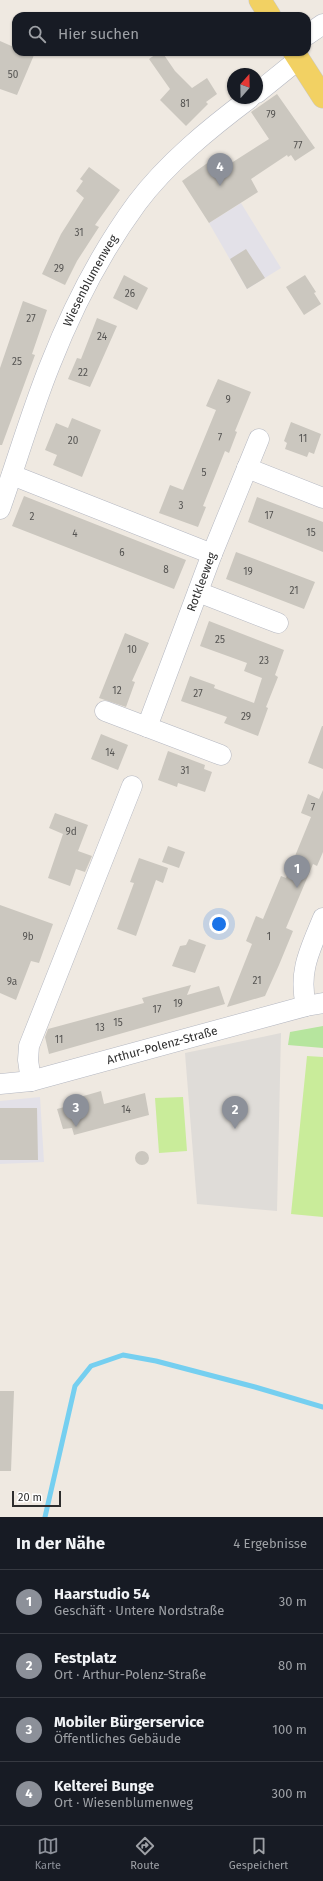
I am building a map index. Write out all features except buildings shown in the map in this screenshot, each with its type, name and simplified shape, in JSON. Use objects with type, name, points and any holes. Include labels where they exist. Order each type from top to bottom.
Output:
[{"type":"main road","points":[[260,0],[268,12]]},
{"type":"main road","points":[[297,56],[323,97]]},
{"type":"street","points":[[311,32],[323,24]]},
{"type":"street","points":[[263,87],[295,56]]},
{"type":"street","name":"Wiesenblumenweg","points":[[0,509],[49,366],[74,311],[110,242],[138,202],[174,161],[243,104]]},
{"type":"street","name":"Rotkleeweg","points":[[147,727],[212,554],[259,439]]},
{"type":"street","points":[[247,468],[323,498]]},
{"type":"street","points":[[12,475],[212,554]]},
{"type":"street","points":[[198,592],[278,623]]},
{"type":"street","points":[[105,711],[222,755]]},
{"type":"street","points":[[31,1081],[28,1060],[29,1046],[132,786]]},
{"type":"street","points":[[315,1005],[302,991],[305,962],[323,918]]},
{"type":"street","name":"Arthur-Polenz-Straße","points":[[0,1084],[31,1081],[315,1005]]},
{"type":"shaded area","points":[[241,203],[281,268],[247,289],[209,223]]},
{"type":"shaded area","points":[[281,1033],[277,1211],[197,1204],[185,1053]]},
{"type":"shaded area","points":[[40,1097],[44,1162],[0,1164],[0,1101]]},
{"type":"green space","points":[[323,1026],[323,1048],[288,1045],[290,1032]]},
{"type":"green space","points":[[307,1056],[323,1057],[323,1217],[291,1214]]},
{"type":"green space","points":[[183,1097],[187,1151],[159,1153],[155,1098]]},
{"type":"waterway","points":[[45,1517],[75,1386],[91,1366],[123,1355],[156,1361],[255,1387],[323,1407]]},
{"type":"place","name":"Kelterei Bunge","points":[[220,186]]},
{"type":"place","name":"Haarstudio 54","points":[[297,888]]},
{"type":"place","name":"Mobiler Bürgerservice","points":[[76,1127]]},
{"type":"place","name":"Festplatz","points":[[235,1129]]}]
